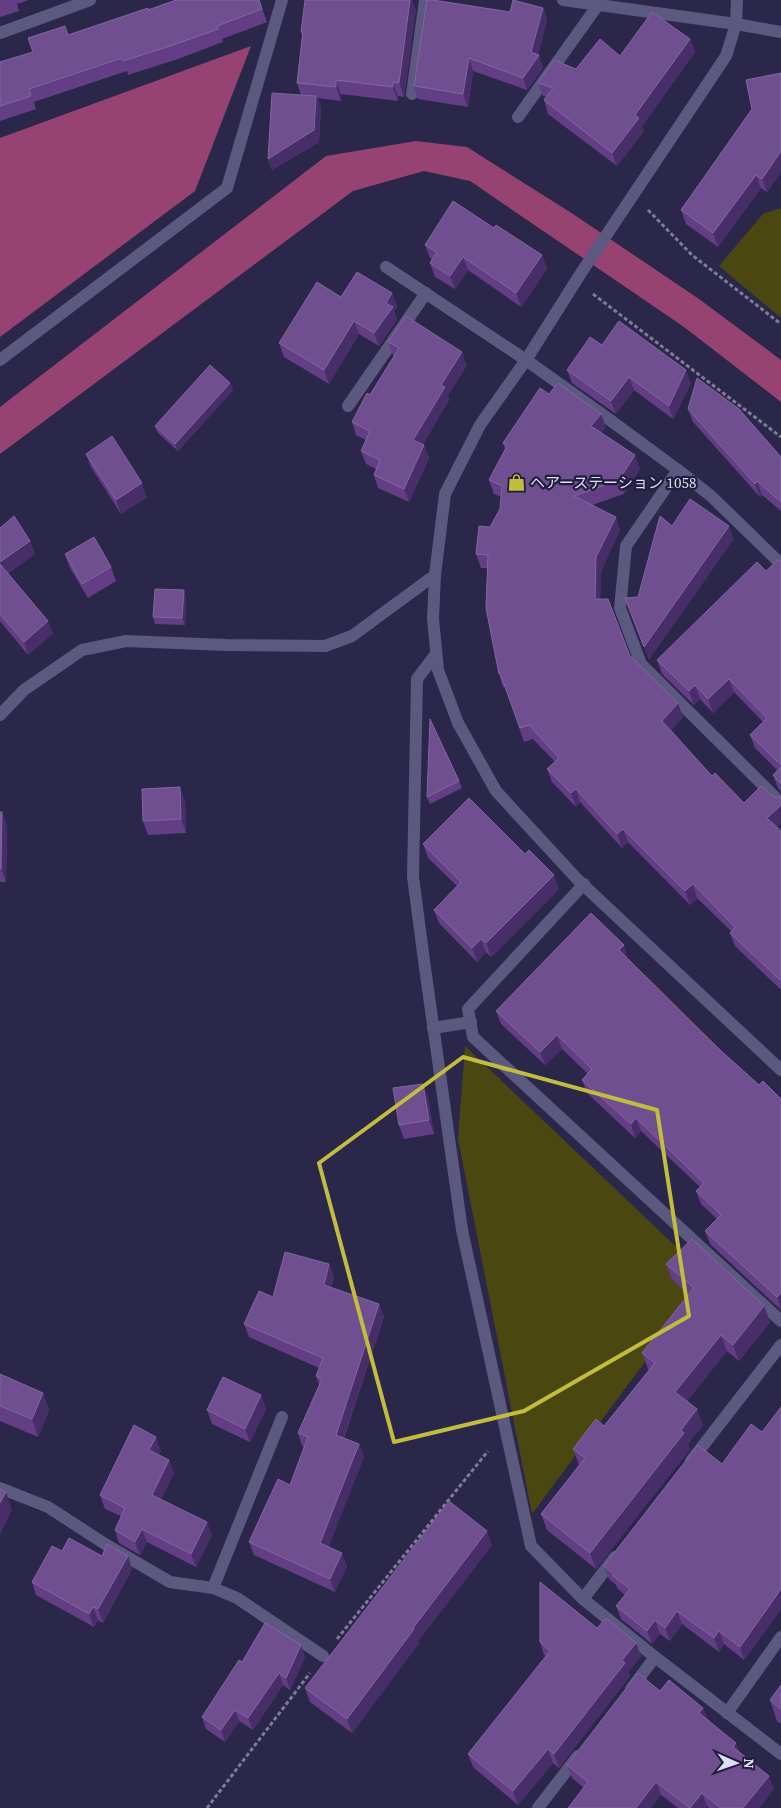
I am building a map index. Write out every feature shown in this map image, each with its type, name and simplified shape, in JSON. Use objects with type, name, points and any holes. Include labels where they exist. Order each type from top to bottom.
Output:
[{"type":"street","points":[[0,33],[90,0]]},
{"type":"street","points":[[0,360],[226,188],[282,0]]},
{"type":"street","points":[[412,94],[425,0]]},
{"type":"street","points":[[562,0],[781,32]]},
{"type":"street","points":[[737,0],[736,24],[726,56],[526,360],[480,425],[445,494],[434,576],[433,619],[438,670],[458,723],[496,791],[584,884],[781,1070]]},
{"type":"street","points":[[518,117],[598,5]]},
{"type":"street","points":[[386,266],[526,360],[678,470],[711,496],[781,564]]},
{"type":"street","points":[[348,406],[426,293]]},
{"type":"street","points":[[678,470],[626,546],[620,608],[641,664],[781,803]]},
{"type":"street","points":[[0,715],[24,690],[82,650],[126,642],[325,646],[352,636],[434,576]]},
{"type":"street","points":[[436,654],[417,679],[413,877],[462,1230],[532,1546],[583,1599],[781,1754]]},
{"type":"street","points":[[584,884],[468,1009],[473,1037],[781,1320]]},
{"type":"street","points":[[434,1028],[471,1022]]},
{"type":"street","points":[[685,1468],[781,1345]]},
{"type":"street","points":[[213,1588],[282,1417]]},
{"type":"street","points":[[0,1488],[48,1507],[105,1544],[170,1582],[213,1588],[237,1598],[323,1656]]},
{"type":"street","points":[[583,1599],[625,1545]]},
{"type":"street","points":[[727,1713],[781,1637]]},
{"type":"street","points":[[626,1695],[655,1657]]},
{"type":"street","points":[[538,1808],[585,1748]]},
{"type":"path","points":[[634,195],[692,255],[781,324]]},
{"type":"path","points":[[579,277],[781,437]]},
{"type":"path","points":[[207,1808],[323,1656],[506,1429]]},
{"type":"highlighted area","points":[[463,1057],[657,1110],[689,1316],[524,1411],[394,1442],[319,1163]]},
{"type":"shaded area","points":[[251,46],[195,191],[0,337],[0,138]]},
{"type":"shaded area","points":[[416,141],[467,147],[573,214],[699,299],[781,360],[781,402],[684,327],[470,181],[424,171],[353,191],[0,454],[0,407],[326,156]]},
{"type":"shaded area","points":[[781,208],[781,318],[719,266],[763,214]]},
{"type":"shaded area","points":[[465,1046],[708,1277],[532,1514],[458,1139]]},
{"type":"building","points":[[176,0],[259,0],[262,9],[217,26],[218,29],[173,45],[123,61],[122,58],[29,89],[31,96],[0,106],[0,62],[33,52],[28,38],[65,26],[68,35]]},
{"type":"building","points":[[305,0],[410,0],[399,83],[393,82],[393,87],[336,80],[336,87],[297,83]]},
{"type":"building","points":[[427,0],[510,12],[513,0],[543,8],[531,52],[539,55],[523,78],[469,58],[463,94],[414,86]]},
{"type":"building","points":[[652,12],[690,39],[635,115],[639,118],[612,153],[544,100],[553,88],[538,83],[554,60],[576,69],[600,39],[620,56]]},
{"type":"building","points":[[781,73],[781,151],[762,179],[756,175],[713,233],[681,210],[752,109],[746,80]]},
{"type":"building","points":[[272,93],[316,96],[314,130],[268,159]]},
{"type":"building","points":[[453,201],[494,228],[496,225],[542,255],[516,293],[463,257],[450,276],[430,263],[437,252],[425,245]]},
{"type":"building","points":[[357,272],[392,293],[386,303],[393,307],[374,333],[354,321],[324,370],[279,343],[317,282],[341,297]]},
{"type":"building","points":[[406,316],[462,352],[441,385],[445,387],[413,440],[424,445],[404,489],[374,475],[380,460],[361,451],[370,431],[352,422],[367,393],[370,395],[399,348],[388,342]]},
{"type":"building","points":[[619,321],[686,370],[669,406],[629,377],[611,401],[567,370],[590,337],[602,345]]},
{"type":"building","points":[[210,365],[230,383],[175,444],[155,426]]},
{"type":"building","points":[[697,378],[739,409],[781,457],[781,502],[757,481],[755,484],[688,409]]},
{"type":"building","points":[[558,383],[601,414],[591,426],[635,455],[619,480],[574,496],[616,517],[596,557],[595,599],[608,599],[630,656],[678,703],[662,721],[712,776],[715,773],[744,803],[761,786],[774,797],[781,796],[781,805],[767,818],[781,831],[781,981],[730,933],[735,927],[693,884],[685,891],[623,829],[617,834],[576,789],[571,793],[547,769],[559,758],[529,725],[520,728],[499,674],[486,608],[488,555],[476,554],[479,526],[490,527],[500,509],[502,486],[489,480],[507,446],[503,443],[540,388],[549,394]]},
{"type":"building","points":[[112,436],[142,483],[116,500],[86,454]]},
{"type":"building","points":[[690,499],[729,526],[644,647],[625,598],[638,597],[660,516],[672,526]]},
{"type":"building","points":[[14,516],[30,541],[0,562],[0,528]]},
{"type":"building","points":[[94,537],[111,567],[82,584],[65,554]]},
{"type":"building","points":[[778,560],[781,562],[781,765],[750,735],[767,718],[729,679],[708,699],[695,685],[689,691],[657,660],[757,562],[766,571]]},
{"type":"building","points":[[0,564],[48,621],[24,642],[0,614]]},
{"type":"building","points":[[155,589],[184,590],[182,618],[153,617]]},
{"type":"building","points":[[430,719],[459,781],[427,797]]},
{"type":"building","points":[[781,767],[781,784],[773,775]]},
{"type":"building","points":[[180,787],[181,819],[143,821],[142,789]]},
{"type":"building","points":[[469,798],[525,854],[529,850],[554,875],[486,943],[481,939],[472,948],[434,910],[461,882],[423,844]]},
{"type":"building","points":[[0,812],[2,812],[1,869],[0,869]]},
{"type":"building","points":[[591,913],[624,945],[619,950],[719,1049],[759,1085],[763,1081],[781,1099],[781,1293],[777,1297],[705,1231],[721,1215],[696,1191],[704,1183],[636,1118],[631,1124],[582,1080],[592,1069],[557,1035],[540,1052],[496,1011]]},
{"type":"building","points":[[423,1084],[429,1120],[399,1125],[393,1088]]},
{"type":"building","points":[[692,1239],[764,1306],[733,1345],[721,1335],[675,1392],[697,1409],[681,1430],[684,1433],[590,1553],[541,1514],[585,1458],[573,1449],[596,1419],[604,1426],[655,1363],[642,1353],[694,1288],[666,1264]]},
{"type":"building","points":[[285,1252],[329,1264],[324,1285],[379,1304],[336,1435],[359,1444],[320,1543],[342,1553],[330,1579],[249,1542],[278,1479],[290,1485],[308,1437],[298,1433],[322,1379],[316,1376],[323,1358],[244,1324],[259,1291],[273,1297]]},
{"type":"building","points":[[0,1374],[43,1393],[32,1419],[0,1406]]},
{"type":"building","points":[[223,1377],[261,1395],[245,1429],[207,1410]]},
{"type":"building","points":[[781,1407],[781,1589],[740,1647],[719,1631],[714,1638],[677,1611],[665,1628],[655,1620],[647,1631],[616,1606],[630,1589],[613,1576],[614,1574],[604,1566],[698,1445],[722,1464],[751,1424],[762,1432]]},
{"type":"building","points":[[134,1425],[156,1437],[149,1450],[169,1460],[152,1495],[207,1522],[191,1554],[142,1529],[135,1542],[115,1530],[125,1508],[100,1495]]},
{"type":"building","points":[[0,1489],[6,1492],[0,1503]]},
{"type":"building","points":[[449,1501],[487,1531],[347,1719],[305,1688]]},
{"type":"building","points":[[69,1538],[102,1556],[107,1544],[128,1556],[98,1609],[93,1607],[89,1614],[32,1582],[52,1546],[62,1551]]},
{"type":"building","points":[[540,1582],[597,1628],[606,1618],[636,1643],[622,1660],[625,1663],[554,1754],[548,1749],[513,1791],[468,1754],[550,1651],[540,1642]]},
{"type":"building","points":[[265,1623],[301,1645],[286,1678],[279,1673],[248,1718],[235,1710],[221,1730],[202,1717],[239,1660],[242,1662]]},
{"type":"building","points":[[638,1673],[660,1691],[669,1680],[703,1708],[699,1713],[736,1743],[733,1747],[769,1776],[743,1808],[721,1808],[702,1793],[690,1808],[656,1782],[636,1808],[568,1808],[588,1782],[567,1765]]},
{"type":"building","points":[[781,1685],[781,1709],[770,1700]]},
{"type":"place","name":"ヘアーステーション 1058","points":[[516,482]]}]
